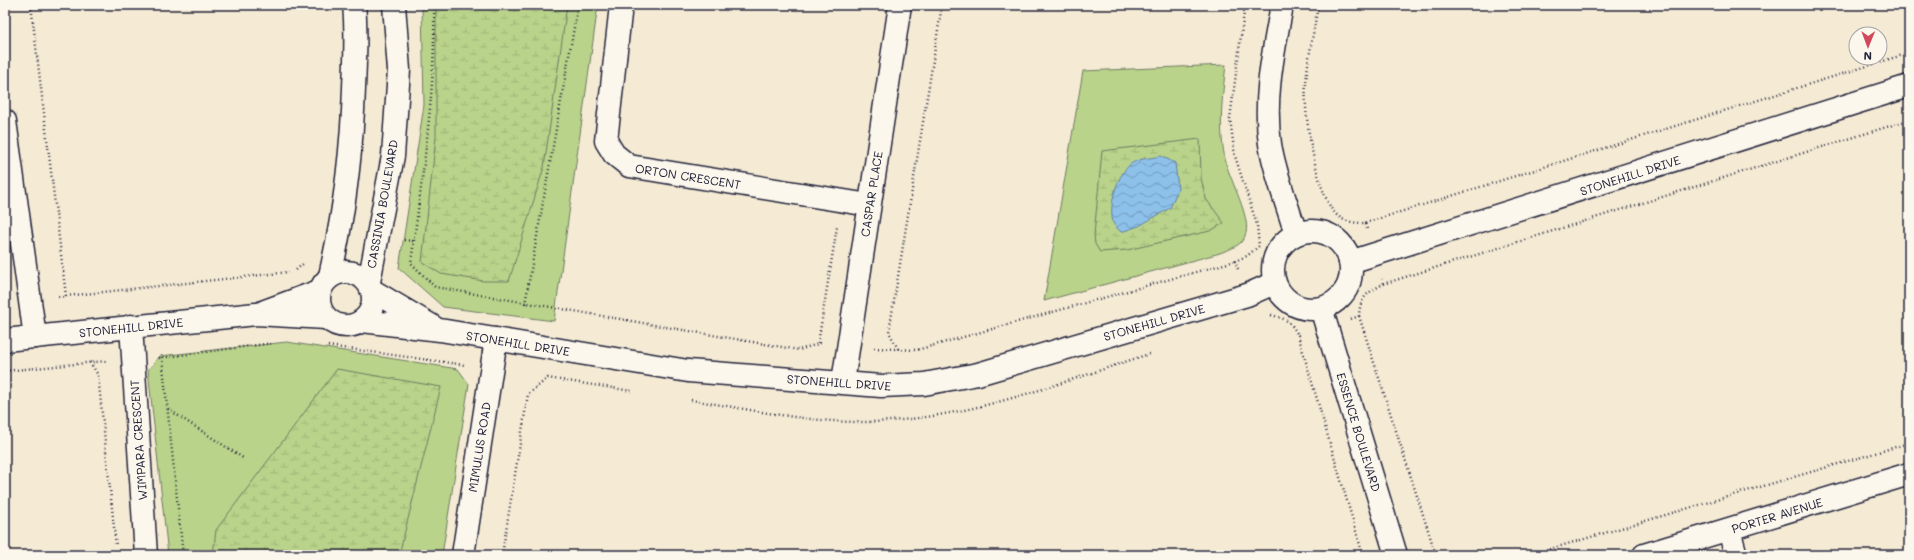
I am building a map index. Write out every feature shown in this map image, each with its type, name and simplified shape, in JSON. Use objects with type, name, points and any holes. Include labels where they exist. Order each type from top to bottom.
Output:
[{"type":"street","points":[[325,284],[339,272],[352,272],[362,276],[371,287],[373,306],[369,314],[362,321],[353,325],[343,326],[334,324],[326,318],[320,310],[318,301],[325,284],[340,231],[353,120],[356,31],[354,5]]},
{"type":"street","name":"CASSINIA BOULEVARD","points":[[371,287],[393,156],[399,70],[394,5]]},
{"type":"street","name":"ORTON CRESCENT","points":[[621,5],[606,141],[614,154],[629,166],[869,205]]},
{"type":"street","name":"CASPAR PLACE","points":[[843,382],[900,5]]},
{"type":"street","points":[[1282,5],[1270,70],[1268,119],[1274,162],[1296,234]]},
{"type":"street","name":"STONEHILL DRIVE","points":[[1350,262],[1909,86]]},
{"type":"street","points":[[5,121],[35,337]]},
{"type":"street","points":[[1310,231],[1324,233],[1336,239],[1345,249],[1350,262],[1350,277],[1345,291],[1335,302],[1321,308],[1307,309],[1293,305],[1282,296],[1274,283],[1272,271],[1278,249],[1286,240],[1296,234],[1310,231]]},
{"type":"street","name":"STONEHILL DRIVE","points":[[362,321],[440,330],[688,371],[896,386],[924,384],[978,374],[1247,295],[1274,283]]},
{"type":"street","name":"STONEHILL DRIVE","points":[[256,314],[325,284]]},
{"type":"street","name":"STONEHILL DRIVE","points":[[371,287],[440,330]]},
{"type":"street","name":"ESSENCE BOULEVARD","points":[[1321,308],[1396,555]]},
{"type":"street","name":"STONEHILL DRIVE","points":[[5,340],[256,314],[326,318]]},
{"type":"street","name":"WIMPARA CRESCENT","points":[[131,326],[146,555]]},
{"type":"street","name":"MIMULUS ROAD","points":[[463,555],[496,339]]},
{"type":"street","name":"PORTER AVENUE","points":[[1644,555],[1909,474]]},
{"type":"street","points":[[1729,530],[1736,555]]},
{"type":"path","points":[[31,5],[66,296]]},
{"type":"path","points":[[434,5],[435,43],[427,142],[411,263],[435,287],[525,304],[800,350],[818,343],[917,350],[1235,261]]},
{"type":"path","points":[[525,304],[578,5]]},
{"type":"path","points":[[898,349],[889,332],[942,5]]},
{"type":"path","points":[[1365,223],[1909,53]]},
{"type":"path","points":[[1383,284],[1909,120]]},
{"type":"path","points":[[30,300],[295,271],[306,262]]},
{"type":"path","points":[[1359,316],[1436,555]]},
{"type":"path","points":[[1298,335],[1363,555]]},
{"type":"path","points":[[183,555],[162,358],[279,343]]},
{"type":"path","points":[[323,345],[471,366]]},
{"type":"path","points":[[5,371],[90,362],[98,375],[117,547]]},
{"type":"path","points":[[168,409],[243,458]]},
{"type":"path","points":[[1530,555],[1909,443]]},
{"type":"green space","points":[[422,5],[598,5],[554,321],[443,307],[399,268],[424,105]]},
{"type":"green space","points":[[436,5],[567,5],[544,167],[509,281],[484,281],[441,274],[422,262],[436,137]]},
{"type":"green space","points":[[1226,65],[1222,102],[1222,138],[1228,171],[1243,208],[1245,218],[1246,233],[1242,241],[1236,246],[1220,253],[1044,301],[1083,71]]},
{"type":"green space","points":[[1200,139],[1201,178],[1206,199],[1224,223],[1210,231],[1127,250],[1100,252],[1095,244],[1094,235],[1102,151]]},
{"type":"green space","points":[[287,342],[458,369],[469,384],[442,555],[168,555],[148,370],[160,356]]},
{"type":"green space","points":[[337,369],[441,387],[399,555],[213,555],[216,530]]},
{"type":"water","points":[[1161,156],[1175,163],[1178,189],[1170,208],[1139,226],[1121,232],[1116,227],[1112,215],[1113,197],[1119,179],[1124,171],[1136,161]]}]
